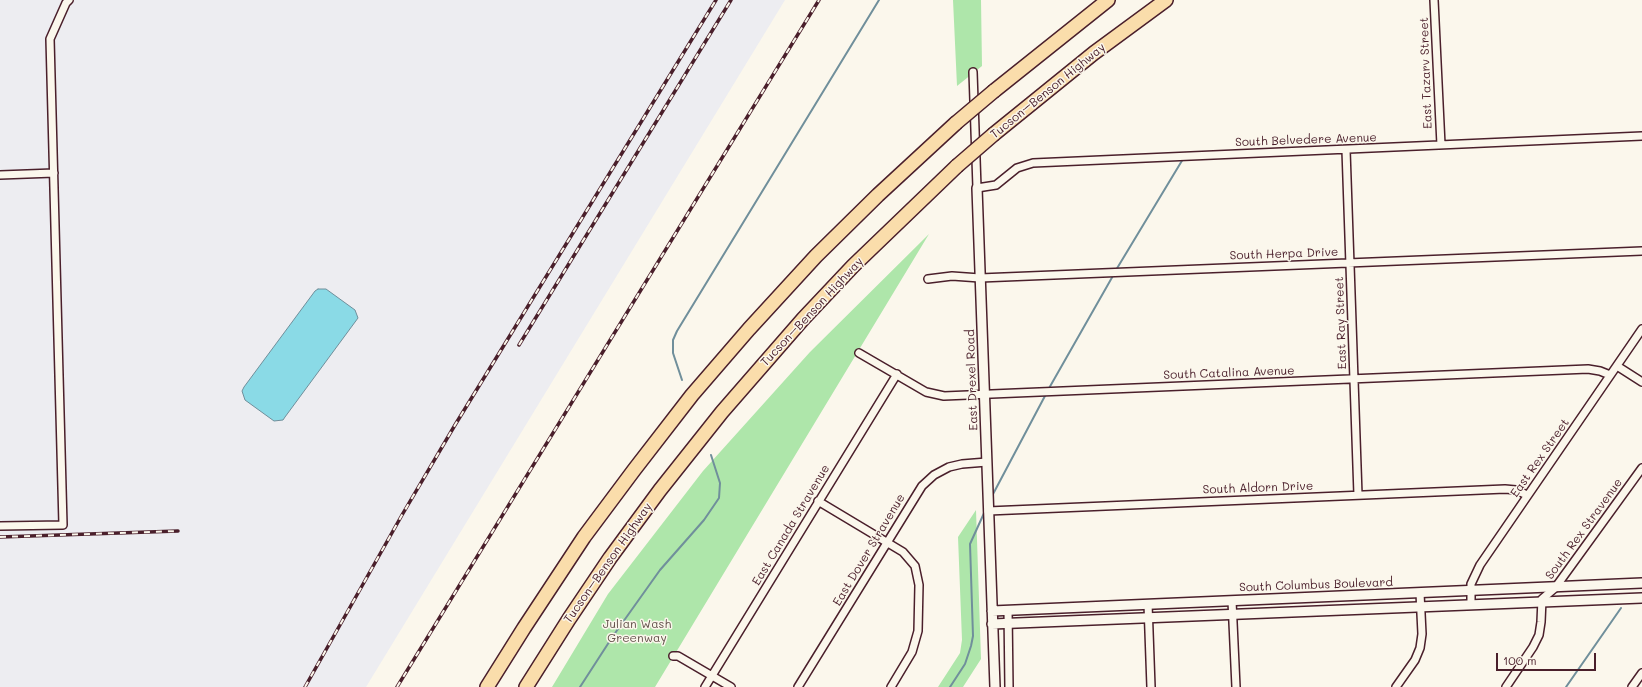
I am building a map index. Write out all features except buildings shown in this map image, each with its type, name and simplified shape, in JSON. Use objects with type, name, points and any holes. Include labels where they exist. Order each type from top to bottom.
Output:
[{"type":"highway","points":[[487,687],[584,537],[692,395],[749,330],[821,251],[878,195],[956,123],[1108,0]]},
{"type":"highway","name":"Tucson–Benson Highway","points":[[528,687],[555,641],[639,518],[722,412],[803,319],[889,230],[957,166],[1070,72],[1166,0]]},
{"type":"street","points":[[0,526],[62,525],[50,39],[66,3],[69,0]]},
{"type":"street","name":"East Tazarv Street","points":[[1434,0],[1441,145]]},
{"type":"street","name":"East Drexel Road","points":[[973,72],[994,687]]},
{"type":"street","name":"South Belvedere Avenue","points":[[977,188],[996,185],[1017,168],[1033,163],[1642,136]]},
{"type":"street","name":"East Ray Street","points":[[1346,150],[1358,495]]},
{"type":"street","points":[[0,175],[54,173]]},
{"type":"street","name":"South Herpa Drive","points":[[928,279],[952,276],[980,278],[1642,251]]},
{"type":"street","name":"East Rex Street","points":[[1471,604],[1470,591],[1473,577],[1527,495],[1642,329]]},
{"type":"street","name":"South Catalina Avenue","points":[[859,353],[926,392],[950,396],[1588,370],[1600,371],[1610,375]]},
{"type":"street","points":[[1617,366],[1642,382]]},
{"type":"street","name":"East Canada Stravenue","points":[[705,687],[896,374]]},
{"type":"street","name":"East Dover Stravenue","points":[[798,687],[922,486],[934,475],[955,465],[987,462]]},
{"type":"street","name":"South Rex Stravenue","points":[[1541,602],[1544,596],[1555,588],[1642,468]]},
{"type":"street","name":"South Aldorn Drive","points":[[988,511],[1505,489],[1516,490],[1527,495]]},
{"type":"street","points":[[818,501],[905,554],[913,564],[918,575],[919,624],[915,646],[909,659],[891,687]]},
{"type":"street","name":"South Columbus Boulevard","points":[[992,611],[1555,588],[1642,583]]},
{"type":"street","points":[[1396,687],[1415,660],[1420,648],[1422,634],[1420,593]]},
{"type":"street","points":[[992,624],[1642,598]]},
{"type":"street","points":[[1232,601],[1236,687]]},
{"type":"street","points":[[1506,687],[1536,641],[1540,628],[1541,602]]},
{"type":"street","points":[[1148,604],[1151,687]]},
{"type":"street","points":[[1008,610],[1009,687]]},
{"type":"street","points":[[673,656],[678,656],[731,687]]},
{"type":"street","points":[[1632,687],[1642,673]]},
{"type":"shaded area","points":[[0,0],[785,0],[366,687],[0,687]]},
{"type":"green space","points":[[953,0],[981,0],[982,66],[957,86]]},
{"type":"green space","name":"Julian Wash Greenway","points":[[929,234],[655,687],[552,687],[608,594],[703,471],[810,352]]},
{"type":"green space","points":[[976,510],[981,659],[963,687],[938,687],[960,653],[962,640],[958,537]]},
{"type":"water","points":[[318,289],[326,289],[355,310],[358,318],[283,420],[274,421],[245,400],[242,391],[315,291]]},
{"type":"waterway","points":[[682,380],[673,353],[673,340],[677,331],[879,0]]},
{"type":"waterway","points":[[1116,270],[1183,159]]},
{"type":"waterway","points":[[1048,390],[1114,274]]},
{"type":"waterway","points":[[992,496],[1046,394]]},
{"type":"waterway","points":[[580,687],[613,636],[660,570],[704,520],[719,498],[720,483],[711,455]]},
{"type":"waterway","points":[[950,687],[965,664],[973,636],[970,544],[985,511]]},
{"type":"waterway","points":[[1566,687],[1621,608]]},
{"type":"railway","points":[[305,687],[402,515],[455,425],[716,0]]},
{"type":"railway","points":[[519,345],[731,0]]},
{"type":"railway","points":[[397,687],[819,0]]},
{"type":"railway","points":[[0,537],[178,531]]}]
